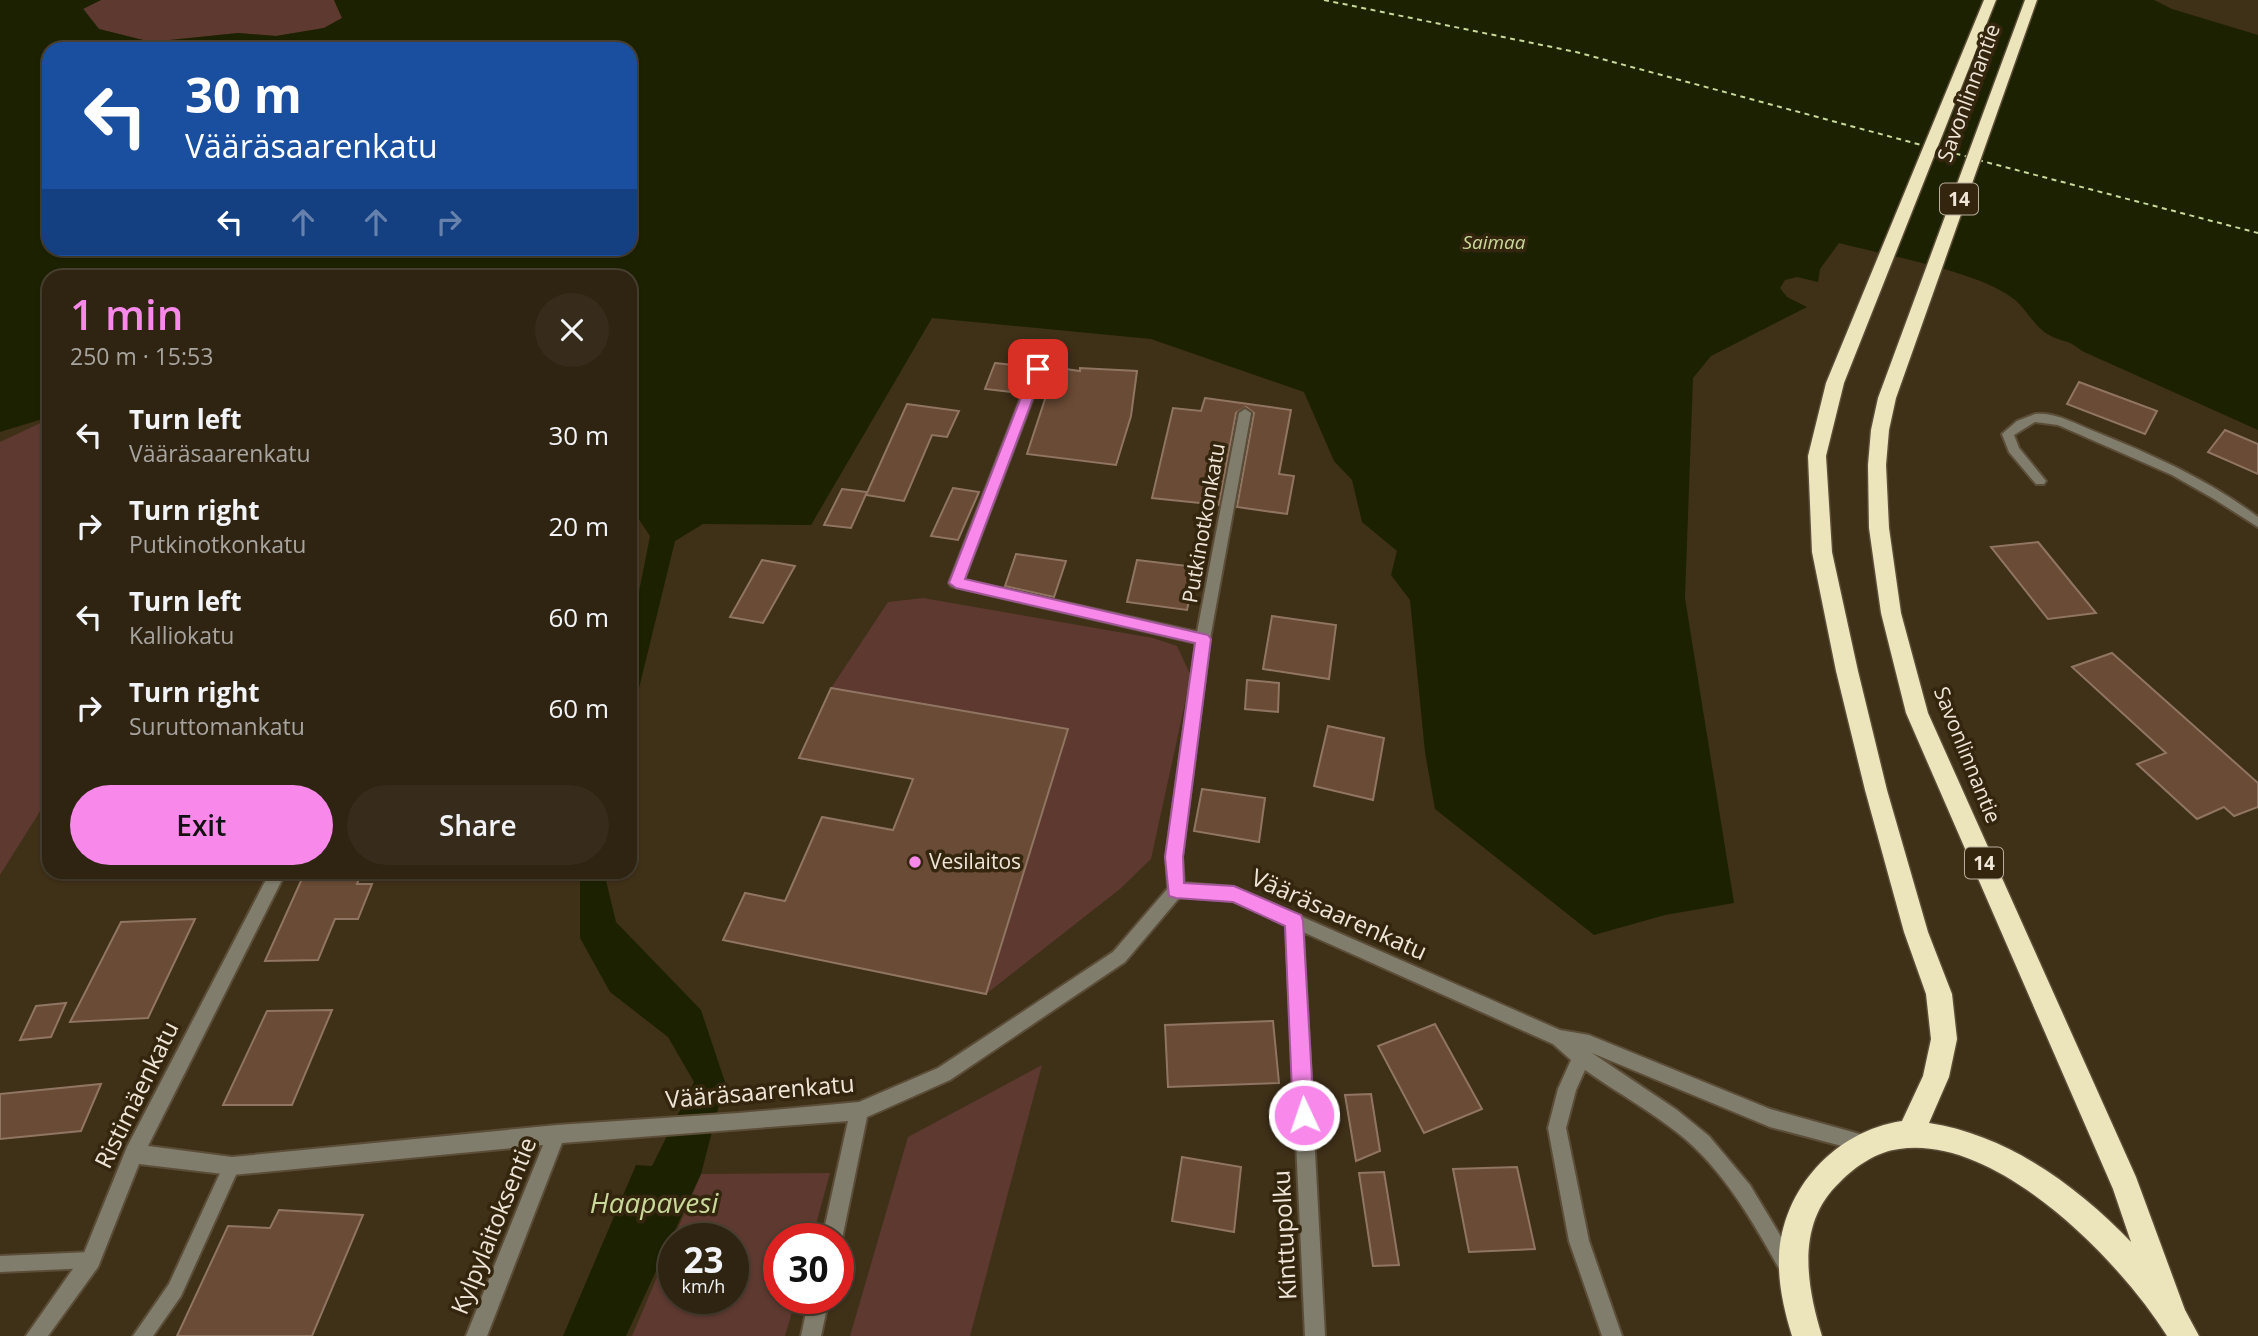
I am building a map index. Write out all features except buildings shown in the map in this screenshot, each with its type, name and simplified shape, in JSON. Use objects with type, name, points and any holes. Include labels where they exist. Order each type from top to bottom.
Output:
[{"type":"highway","name":"Savonlinnantie","points":[[1911,1133],[1936,1077],[1944,1039],[1939,994],[1916,932],[1876,790],[1822,552],[1817,456],[1835,383],[1990,0]]},
{"type":"highway","name":"Savonlinnantie","points":[[2031,0],[1886,398],[1880,430],[1878,465],[1879,528],[1891,614],[1917,713],[2126,1187],[2177,1323]]},
{"type":"highway","name":"14","points":[[1807,1336],[1792,1270],[1796,1228],[1809,1197],[1831,1169],[1868,1144],[1911,1133],[1944,1138],[1982,1149],[2028,1174],[2082,1214],[2125,1258],[2177,1323]]},
{"type":"street","points":[[1038,369],[956,583],[1203,639]]},
{"type":"street","name":"Putkinotkonkatu","points":[[1176,890],[1174,857],[1203,639],[1245,413]]},
{"type":"street","points":[[2040,481],[2013,449],[2008,434],[2020,423],[2047,418],[2120,446],[2176,473],[2244,512],[2258,523]]},
{"type":"street","name":"Ristimäenkatu","points":[[36,1336],[91,1260],[134,1154],[274,879]]},
{"type":"street","name":"Vääräsaarenkatu","points":[[134,1154],[232,1166],[557,1134],[859,1111],[944,1074],[1119,957],[1176,890],[1234,894],[1585,1050]]},
{"type":"street","name":"Kinttupolku","points":[[1294,921],[1315,1336]]},
{"type":"street","points":[[1585,1050],[1770,1118],[1868,1144]]},
{"type":"street","points":[[1585,1050],[1686,1128],[1720,1161],[1746,1193],[1792,1270]]},
{"type":"street","points":[[1585,1050],[1567,1089],[1557,1128],[1579,1241],[1612,1336]]},
{"type":"street","points":[[835,1223],[859,1111]]},
{"type":"street","name":"Kylpylaitoksentie","points":[[476,1336],[557,1134]]},
{"type":"street","points":[[811,1336],[816,1314]]},
{"type":"lane","points":[[142,1336],[175,1290],[232,1166]]},
{"type":"lane","points":[[0,1264],[91,1260]]},
{"type":"shaded area","points":[[101,0],[334,0],[342,18],[324,28],[276,36],[238,33],[151,42],[99,29],[83,8]]},
{"type":"shaded area","points":[[42,422],[42,808],[0,875],[0,442]]},
{"type":"shaded area","points":[[923,598],[1153,638],[1177,646],[1191,676],[1151,859],[1120,889],[986,994],[1068,730],[831,688],[888,602]]},
{"type":"shaded area","points":[[1042,1065],[970,1336],[850,1336],[908,1137]]},
{"type":"shaded area","points":[[830,1173],[816,1223],[763,1223],[763,1314],[792,1314],[785,1336],[632,1336],[658,1275],[658,1314],[749,1314],[749,1223],[680,1223],[701,1174]]},
{"type":"water","name":"Saimaa","points":[[0,0],[101,0],[83,9],[99,29],[151,42],[238,33],[276,36],[324,28],[342,18],[334,0],[2154,0],[2172,9],[2258,35],[2258,430],[2049,335],[2011,297],[1976,279],[1839,243],[1820,269],[1818,282],[1797,277],[1785,280],[1780,288],[1787,297],[1807,307],[1711,356],[1693,378],[1685,598],[1734,903],[1665,915],[1594,935],[1435,809],[1425,752],[1410,600],[1391,575],[1397,551],[1362,522],[1352,480],[1334,461],[1304,392],[1151,339],[932,318],[811,525],[703,524],[675,541],[637,696],[637,602],[650,536],[637,516],[637,270],[42,270],[42,419],[0,432]]},
{"type":"water","name":"Haapavesi","points":[[580,879],[606,879],[616,922],[701,1010],[725,1082],[701,1174],[678,1223],[658,1223],[658,1267],[626,1336],[563,1336],[636,1165],[652,1166],[694,1082],[668,1037],[610,992],[580,938]]},
{"type":"ferry route","points":[[1324,0],[1576,52],[1925,146]]},
{"type":"ferry route","points":[[1937,149],[1969,157]]},
{"type":"ferry route","points":[[1978,160],[2258,233]]},
{"type":"place","name":"Vesilaitos","points":[[915,862]]},
{"type":"route","points":[[1038,369],[956,583],[1203,639],[1174,857],[1176,890],[1234,894],[1294,921],[1304,1115]]}]
